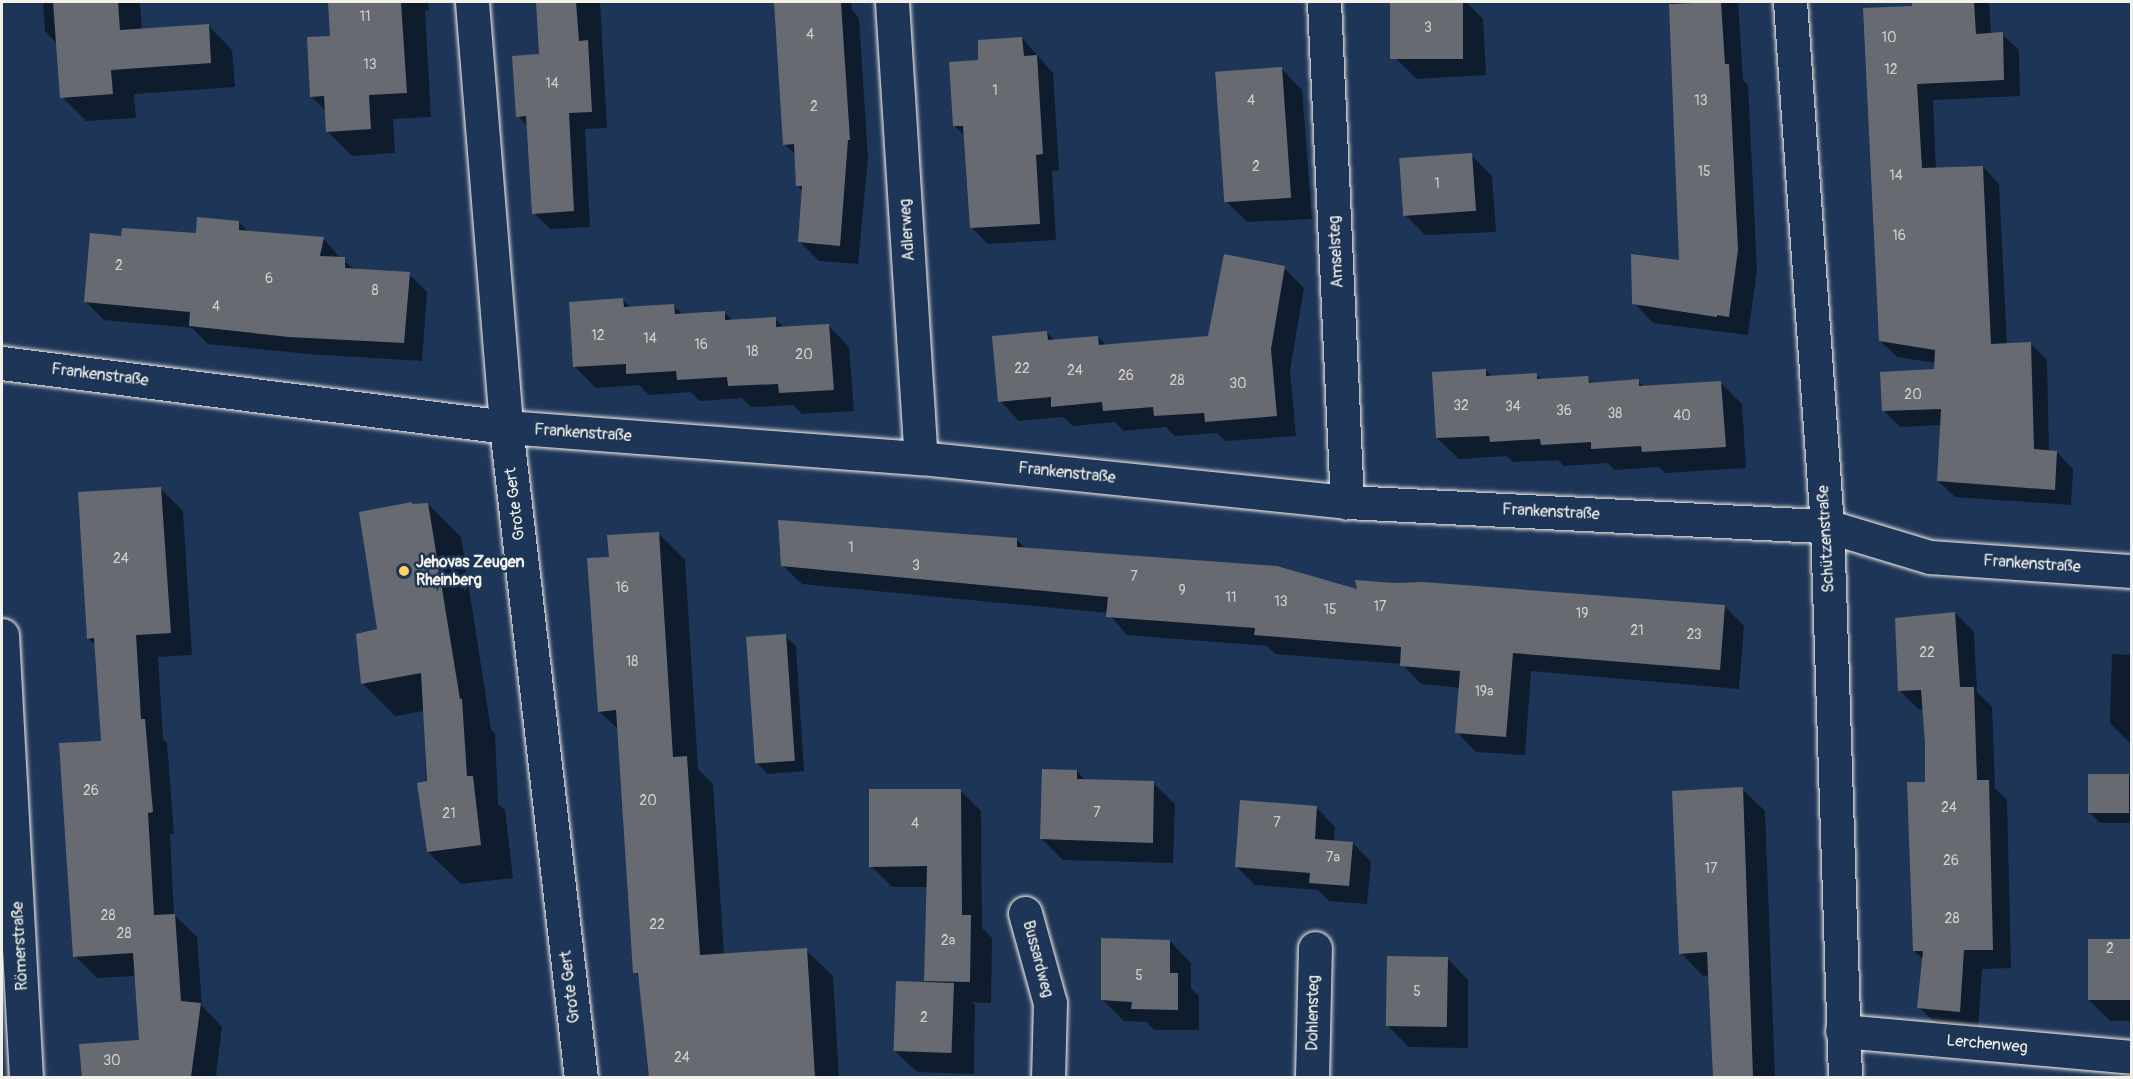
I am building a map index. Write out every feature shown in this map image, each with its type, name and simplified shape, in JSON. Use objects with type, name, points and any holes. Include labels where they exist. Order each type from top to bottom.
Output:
[{"type":"street","name":"Grote Gert","points":[[472,2],[506,427],[580,1077]]},
{"type":"street","name":"Adlerweg","points":[[892,2],[921,458]]},
{"type":"street","name":"Amselsteg","points":[[1324,2],[1347,502]]},
{"type":"street","name":"Schützenstraße","points":[[1790,2],[1827,526],[1845,1077]]},
{"type":"street","name":"Frankenstraße","points":[[2,363],[506,427],[921,458],[1347,502],[1827,526],[1930,557],[2132,571]]},
{"type":"street","name":"Römerstraße","points":[[2,635],[11,952],[26,1077]]},
{"type":"street","name":"Bussardweg","points":[[1025,913],[1050,1003],[1048,1077]]},
{"type":"street","name":"Dohlensteg","points":[[1311,1077],[1314,948]]},
{"type":"street","name":"Lerchenweg","points":[[1842,1031],[2132,1057]]},
{"type":"building","points":[[53,2],[118,2],[120,30],[209,24],[211,63],[111,70],[113,94],[60,98]]},
{"type":"building","points":[[328,2],[401,2],[407,93],[369,95],[371,129],[326,132],[324,96],[310,97],[307,37],[330,36]]},
{"type":"building","points":[[536,2],[576,2],[579,41],[588,40],[592,112],[569,113],[574,211],[532,214],[526,116],[516,117],[512,56],[539,54]]},
{"type":"building","points":[[774,2],[841,2],[850,140],[848,140],[840,246],[798,242],[802,186],[796,186],[794,144],[783,145]]},
{"type":"building","points":[[1390,2],[1463,2],[1463,59],[1390,59]]},
{"type":"building","points":[[1721,2],[1725,64],[1729,64],[1738,250],[1729,317],[1632,304],[1631,254],[1679,260],[1669,4]]},
{"type":"building","points":[[1912,2],[1974,2],[1976,34],[2003,32],[2004,80],[1917,84],[1922,168],[1983,166],[1991,344],[2031,342],[2034,449],[2057,451],[2055,490],[1937,481],[1941,409],[1882,411],[1880,372],[1934,369],[1935,350],[1879,341],[1863,8],[1912,6]]},
{"type":"building","points":[[1022,37],[1024,56],[1037,55],[1043,154],[1036,155],[1040,224],[970,228],[963,126],[953,126],[949,62],[978,60],[978,40]]},
{"type":"building","points":[[1282,67],[1291,198],[1224,202],[1215,72]]},
{"type":"building","points":[[1472,153],[1476,211],[1403,216],[1399,158]]},
{"type":"building","points":[[197,217],[239,221],[239,230],[324,237],[320,256],[345,257],[345,268],[410,272],[404,343],[289,337],[189,326],[190,312],[84,302],[90,233],[121,236],[122,228],[196,233]]},
{"type":"building","points":[[1224,254],[1285,266],[1271,349],[1277,416],[1205,422],[1204,413],[1154,416],[1153,407],[1103,411],[1102,402],[1051,407],[1051,397],[998,402],[992,336],[1047,331],[1048,340],[1098,336],[1099,345],[1208,336]]},
{"type":"building","points":[[623,298],[624,307],[674,304],[675,314],[725,311],[725,320],[776,317],[776,327],[829,324],[834,390],[779,393],[778,384],[728,386],[727,377],[677,380],[676,371],[626,374],[626,364],[573,367],[569,302]]},
{"type":"building","points":[[1486,369],[1486,376],[1537,373],[1537,379],[1588,376],[1589,383],[1639,379],[1639,386],[1721,381],[1726,447],[1642,452],[1641,446],[1591,449],[1591,442],[1541,445],[1540,439],[1490,442],[1489,436],[1436,438],[1432,372]]},
{"type":"building","points":[[161,487],[171,633],[136,635],[141,719],[145,719],[153,812],[148,813],[154,915],[175,914],[181,1001],[201,1003],[191,1077],[82,1077],[79,1044],[139,1040],[133,953],[73,957],[59,743],[101,741],[94,638],[87,639],[78,492]]},
{"type":"building","name":"Jehovas Zeugen Rheinberg","points":[[412,502],[412,504],[428,503],[460,699],[462,699],[467,776],[473,776],[481,845],[427,852],[417,783],[427,781],[421,673],[361,684],[356,634],[377,629],[359,512]]},
{"type":"building","points":[[778,520],[1017,538],[1017,547],[1277,566],[1357,589],[1355,580],[1394,583],[1423,582],[1725,605],[1720,670],[1513,653],[1506,737],[1455,733],[1460,671],[1400,666],[1401,647],[1254,635],[1255,628],[1106,617],[1108,597],[781,566]]},
{"type":"building","points":[[659,532],[673,757],[687,756],[700,955],[807,948],[815,1077],[649,1077],[638,973],[633,973],[616,710],[598,712],[587,558],[609,557],[607,535]]},
{"type":"building","points":[[1955,612],[1960,687],[1974,687],[1977,780],[1989,780],[1993,950],[1964,950],[1960,1012],[1917,1008],[1923,951],[1913,951],[1907,782],[1925,782],[1925,743],[1921,690],[1898,691],[1895,618]]},
{"type":"building","points":[[786,634],[795,761],[755,763],[746,637]]},
{"type":"building","points":[[1042,769],[1077,770],[1077,779],[1154,781],[1153,843],[1040,839]]},
{"type":"building","points":[[2088,774],[2129,774],[2129,813],[2088,813]]},
{"type":"building","points":[[1743,787],[1753,1077],[1713,1077],[1707,952],[1679,954],[1672,791]]},
{"type":"building","points":[[869,789],[961,789],[962,915],[971,915],[970,982],[924,981],[927,866],[869,867]]},
{"type":"building","points":[[1240,800],[1317,806],[1315,839],[1353,842],[1349,886],[1309,883],[1310,873],[1235,867]]},
{"type":"building","points":[[1101,938],[1170,940],[1170,973],[1178,973],[1178,1010],[1131,1009],[1132,1002],[1101,1000]]},
{"type":"building","points":[[2088,939],[2132,939],[2132,1000],[2088,1000]]},
{"type":"building","points":[[1387,956],[1448,957],[1447,1027],[1386,1026]]},
{"type":"building","points":[[896,981],[954,983],[952,1053],[894,1051]]},
{"type":"place","name":"Jehovas Zeugen Rheinberg","points":[[404,571]]}]
